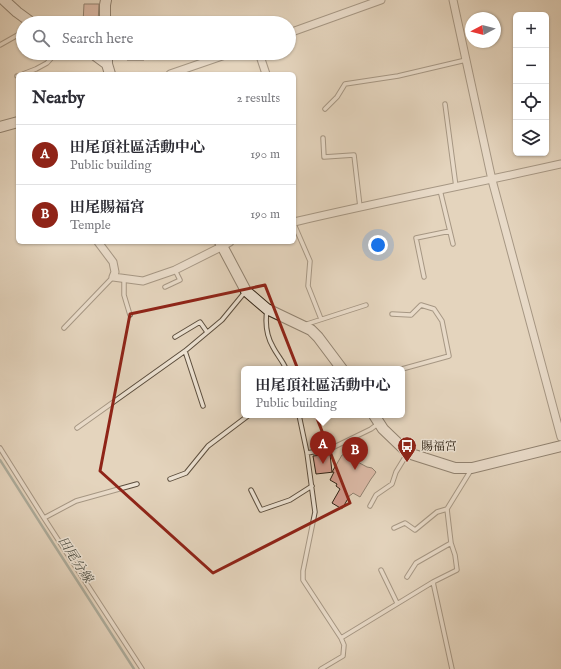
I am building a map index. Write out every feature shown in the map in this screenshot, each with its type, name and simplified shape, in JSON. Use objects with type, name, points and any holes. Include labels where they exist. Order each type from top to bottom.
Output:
[{"type":"street","points":[[4,0],[22,16]]},
{"type":"street","points":[[105,16],[106,0]]},
{"type":"street","points":[[296,30],[381,0]]},
{"type":"street","points":[[453,0],[492,180],[561,437]]},
{"type":"street","points":[[102,60],[107,64]]},
{"type":"street","points":[[107,60],[109,72]]},
{"type":"street","points":[[176,72],[211,60]]},
{"type":"street","points":[[261,60],[265,72]]},
{"type":"street","points":[[0,127],[16,123]]},
{"type":"street","points":[[296,223],[360,207],[492,180],[561,164]]},
{"type":"street","points":[[100,244],[113,262],[116,272],[113,278],[143,281],[175,270],[222,244]]},
{"type":"street","points":[[224,244],[246,291],[267,309],[311,330],[340,366]]},
{"type":"street","points":[[379,425],[408,453],[455,468],[472,468],[561,446]]},
{"type":"lane","points":[[0,44],[16,36]]},
{"type":"lane","points":[[29,72],[47,63],[50,60]]},
{"type":"lane","points":[[325,109],[337,97],[346,84],[398,76],[466,60]]},
{"type":"lane","points":[[445,104],[456,187]]},
{"type":"lane","points":[[323,138],[324,157],[354,155],[360,207]]},
{"type":"lane","points":[[440,190],[453,244]]},
{"type":"lane","points":[[296,228],[310,261],[308,286],[321,319]]},
{"type":"lane","points":[[424,276],[416,238],[450,231]]},
{"type":"lane","points":[[165,287],[180,280],[175,270]]},
{"type":"lane","points":[[64,328],[113,278]]},
{"type":"lane","points":[[124,279],[124,295],[130,315]]},
{"type":"lane","points":[[77,428],[185,351],[222,320],[246,291]]},
{"type":"lane","points":[[302,326],[366,305]]},
{"type":"lane","points":[[392,314],[411,314],[421,305],[434,309],[442,321],[449,356],[405,368]]},
{"type":"lane","points":[[267,309],[267,334],[272,347],[284,366]]},
{"type":"lane","points":[[175,337],[200,322],[207,332]]},
{"type":"lane","points":[[185,351],[203,406]]},
{"type":"lane","points":[[170,479],[186,473],[208,446],[245,418]]},
{"type":"lane","points":[[300,418],[307,453],[315,512],[303,570],[303,580],[344,645],[343,656],[321,669]]},
{"type":"lane","points":[[307,453],[330,449],[379,425]]},
{"type":"lane","points":[[0,448],[142,669]]},
{"type":"lane","points":[[370,506],[376,495],[392,484],[396,472],[408,453]]},
{"type":"lane","points":[[341,638],[397,603],[457,570],[455,555],[451,543],[447,509],[472,468]]},
{"type":"lane","points":[[44,518],[76,501],[137,484]]},
{"type":"lane","points":[[251,490],[261,510],[290,500],[312,486]]},
{"type":"lane","points":[[394,528],[405,523],[415,530],[437,512],[447,509]]},
{"type":"lane","points":[[407,577],[416,563],[451,543]]},
{"type":"lane","points":[[380,570],[397,603]]},
{"type":"lane","points":[[433,582],[452,669]]},
{"type":"highlighted area","points":[[265,285],[350,503],[213,573],[100,471],[130,314]]},
{"type":"building","points":[[84,4],[99,4],[98,16],[83,16]]},
{"type":"building","points":[[347,453],[352,459],[372,468],[376,472],[360,497],[353,493],[350,495],[342,509],[332,503],[340,489],[336,486],[337,484],[330,480],[334,472],[316,474],[313,456],[330,454],[332,472],[342,455]]},
{"type":"waterway","name":"田尾分線","points":[[0,460],[134,669]]},
{"type":"place","name":"賜福宮","points":[[407,463]]},
{"type":"place","name":"田尾頂社區活動中心","points":[[323,464]]},
{"type":"place","name":"田尾賜福宮","points":[[355,470]]}]
